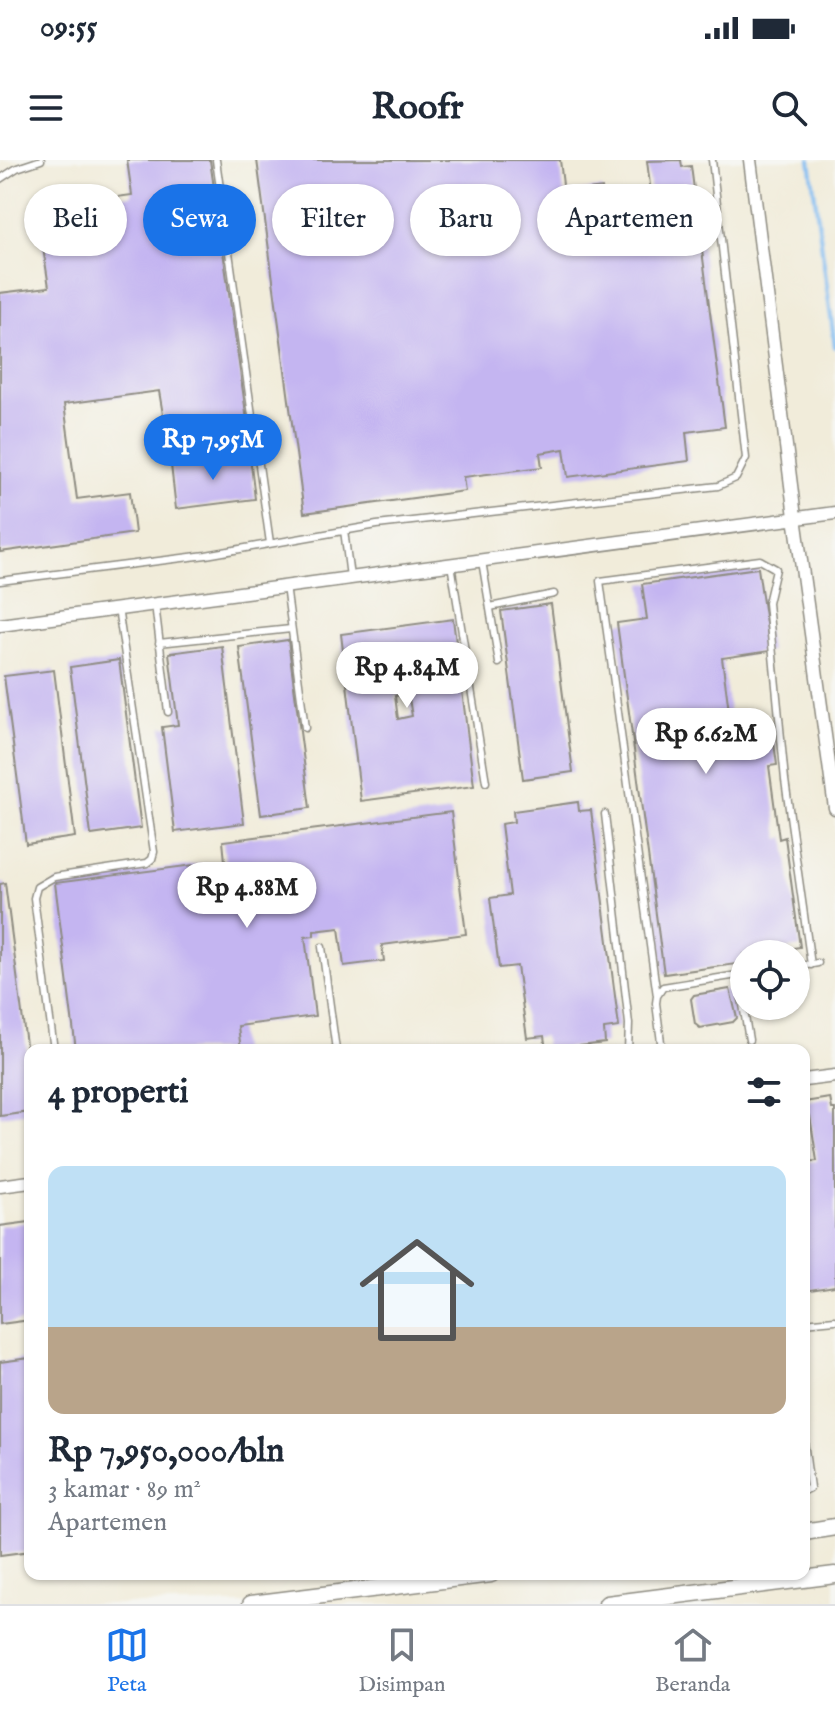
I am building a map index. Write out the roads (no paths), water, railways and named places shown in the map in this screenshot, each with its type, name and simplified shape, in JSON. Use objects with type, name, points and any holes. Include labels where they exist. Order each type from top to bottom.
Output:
[{"type":"street","points":[[750,160],[835,808]]},
{"type":"street","points":[[0,625],[835,513]]},
{"type":"street","points":[[810,1079],[835,1076]]},
{"type":"street","points":[[0,1186],[24,1183]]},
{"type":"street","points":[[810,1531],[835,1527]]},
{"type":"street","points":[[810,1578],[835,1575]]},
{"type":"street","points":[[251,1604],[443,1580]]},
{"type":"street","points":[[607,1604],[796,1580]]},
{"type":"lane","points":[[0,179],[17,168],[41,160]]},
{"type":"lane","points":[[216,160],[270,543]]},
{"type":"lane","points":[[0,581],[206,555],[344,530],[718,486],[736,478],[746,458],[712,160]]},
{"type":"lane","points":[[344,530],[350,577]]},
{"type":"lane","points":[[661,1044],[600,581],[760,560],[776,569],[768,603],[785,780],[815,964],[810,965]]},
{"type":"lane","points":[[482,561],[499,663]]},
{"type":"lane","points":[[451,564],[486,782]]},
{"type":"lane","points":[[286,586],[305,728]]},
{"type":"lane","points":[[490,607],[554,594]]},
{"type":"lane","points":[[155,604],[168,712]]},
{"type":"lane","points":[[53,1044],[34,898],[37,887],[54,877],[139,866],[152,859],[154,852],[118,608]]},
{"type":"lane","points":[[159,643],[291,629]]},
{"type":"lane","points":[[605,814],[629,1024],[628,1044]]},
{"type":"lane","points":[[322,947],[335,1044]]},
{"type":"lane","points":[[657,996],[663,987],[730,977]]},
{"type":"lane","points":[[747,1020],[749,1040]]},
{"type":"lane","points":[[810,1322],[835,1320]]},
{"type":"waterway","points":[[810,160],[835,347]]}]
